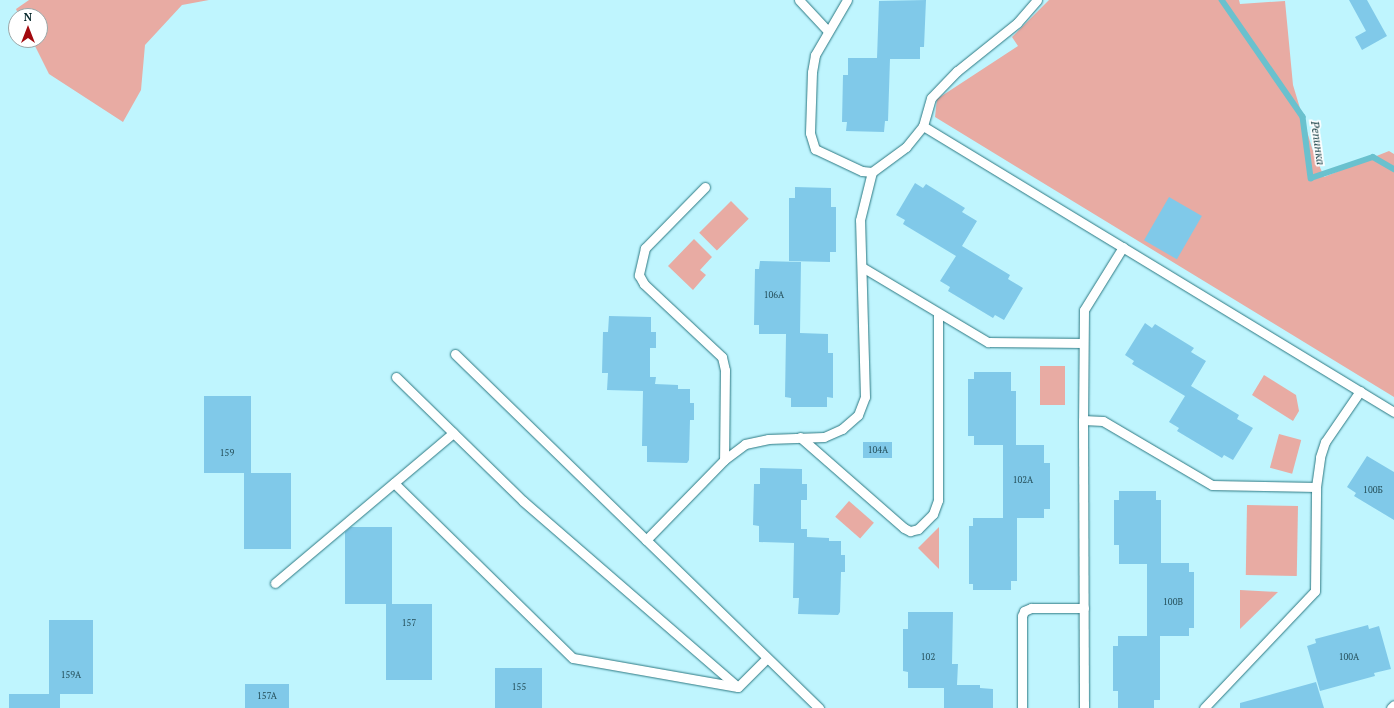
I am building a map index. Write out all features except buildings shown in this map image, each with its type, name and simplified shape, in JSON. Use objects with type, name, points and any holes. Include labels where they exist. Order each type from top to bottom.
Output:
[{"type":"lane","points":[[798,0],[827,30]]},
{"type":"lane","points":[[847,0],[827,30],[815,55],[812,72],[811,141],[815,149],[862,171],[872,172]]},
{"type":"lane","points":[[646,540],[724,460],[745,444],[768,439],[824,437],[842,428],[858,415],[865,397],[860,220],[872,172],[906,147],[923,126],[931,98],[957,71],[1017,23],[1037,0]]},
{"type":"lane","points":[[923,126],[1394,412]]},
{"type":"lane","points":[[705,187],[645,248],[639,275],[644,284],[722,357],[725,370],[724,460]]},
{"type":"lane","points":[[1084,708],[1084,310],[1123,247]]},
{"type":"lane","points":[[862,267],[988,342],[1083,343]]},
{"type":"lane","points":[[800,437],[904,528],[910,531],[918,529],[933,514],[938,500],[938,313]]},
{"type":"lane","points":[[455,354],[819,708]]},
{"type":"lane","points":[[396,377],[523,501],[738,687]]},
{"type":"lane","points":[[1204,708],[1315,591],[1316,487],[1325,442],[1360,391]]},
{"type":"lane","points":[[1083,420],[1103,421],[1212,485],[1316,487]]},
{"type":"lane","points":[[275,583],[453,433]]},
{"type":"lane","points":[[394,483],[573,658],[738,687]]},
{"type":"lane","points":[[1022,708],[1022,616],[1024,611],[1031,608],[1084,608]]},
{"type":"lane","points":[[738,687],[767,658]]},
{"type":"lane","points":[[1391,708],[1394,705]]},
{"type":"shaded area","points":[[29,0],[209,0],[182,5],[145,45],[141,90],[123,122],[49,74],[36,48],[48,48],[48,8],[17,8]]},
{"type":"shaded area","points":[[1049,0],[1239,0],[1240,4],[1285,1],[1293,85],[1312,148],[1324,177],[1389,151],[1394,154],[1394,397],[935,117],[937,99],[1018,46],[1012,37]]},
{"type":"shaded area","points":[[731,201],[749,219],[717,250],[699,233]]},
{"type":"shaded area","points":[[694,239],[712,257],[700,270],[706,275],[693,290],[668,266]]},
{"type":"shaded area","points":[[1040,366],[1065,366],[1065,405],[1040,405]]},
{"type":"shaded area","points":[[1264,375],[1296,395],[1299,411],[1293,421],[1252,395]]},
{"type":"shaded area","points":[[1279,434],[1301,440],[1292,474],[1270,468]]},
{"type":"shaded area","points":[[849,501],[874,523],[860,538],[835,517]]},
{"type":"shaded area","points":[[1247,505],[1298,506],[1297,576],[1246,575]]},
{"type":"shaded area","points":[[939,527],[939,569],[918,548]]},
{"type":"shaded area","points":[[1240,590],[1278,592],[1240,629]]},
{"type":"waterway","name":"Репинка","points":[[1222,0],[1303,117],[1311,178],[1373,157],[1394,169]]}]
